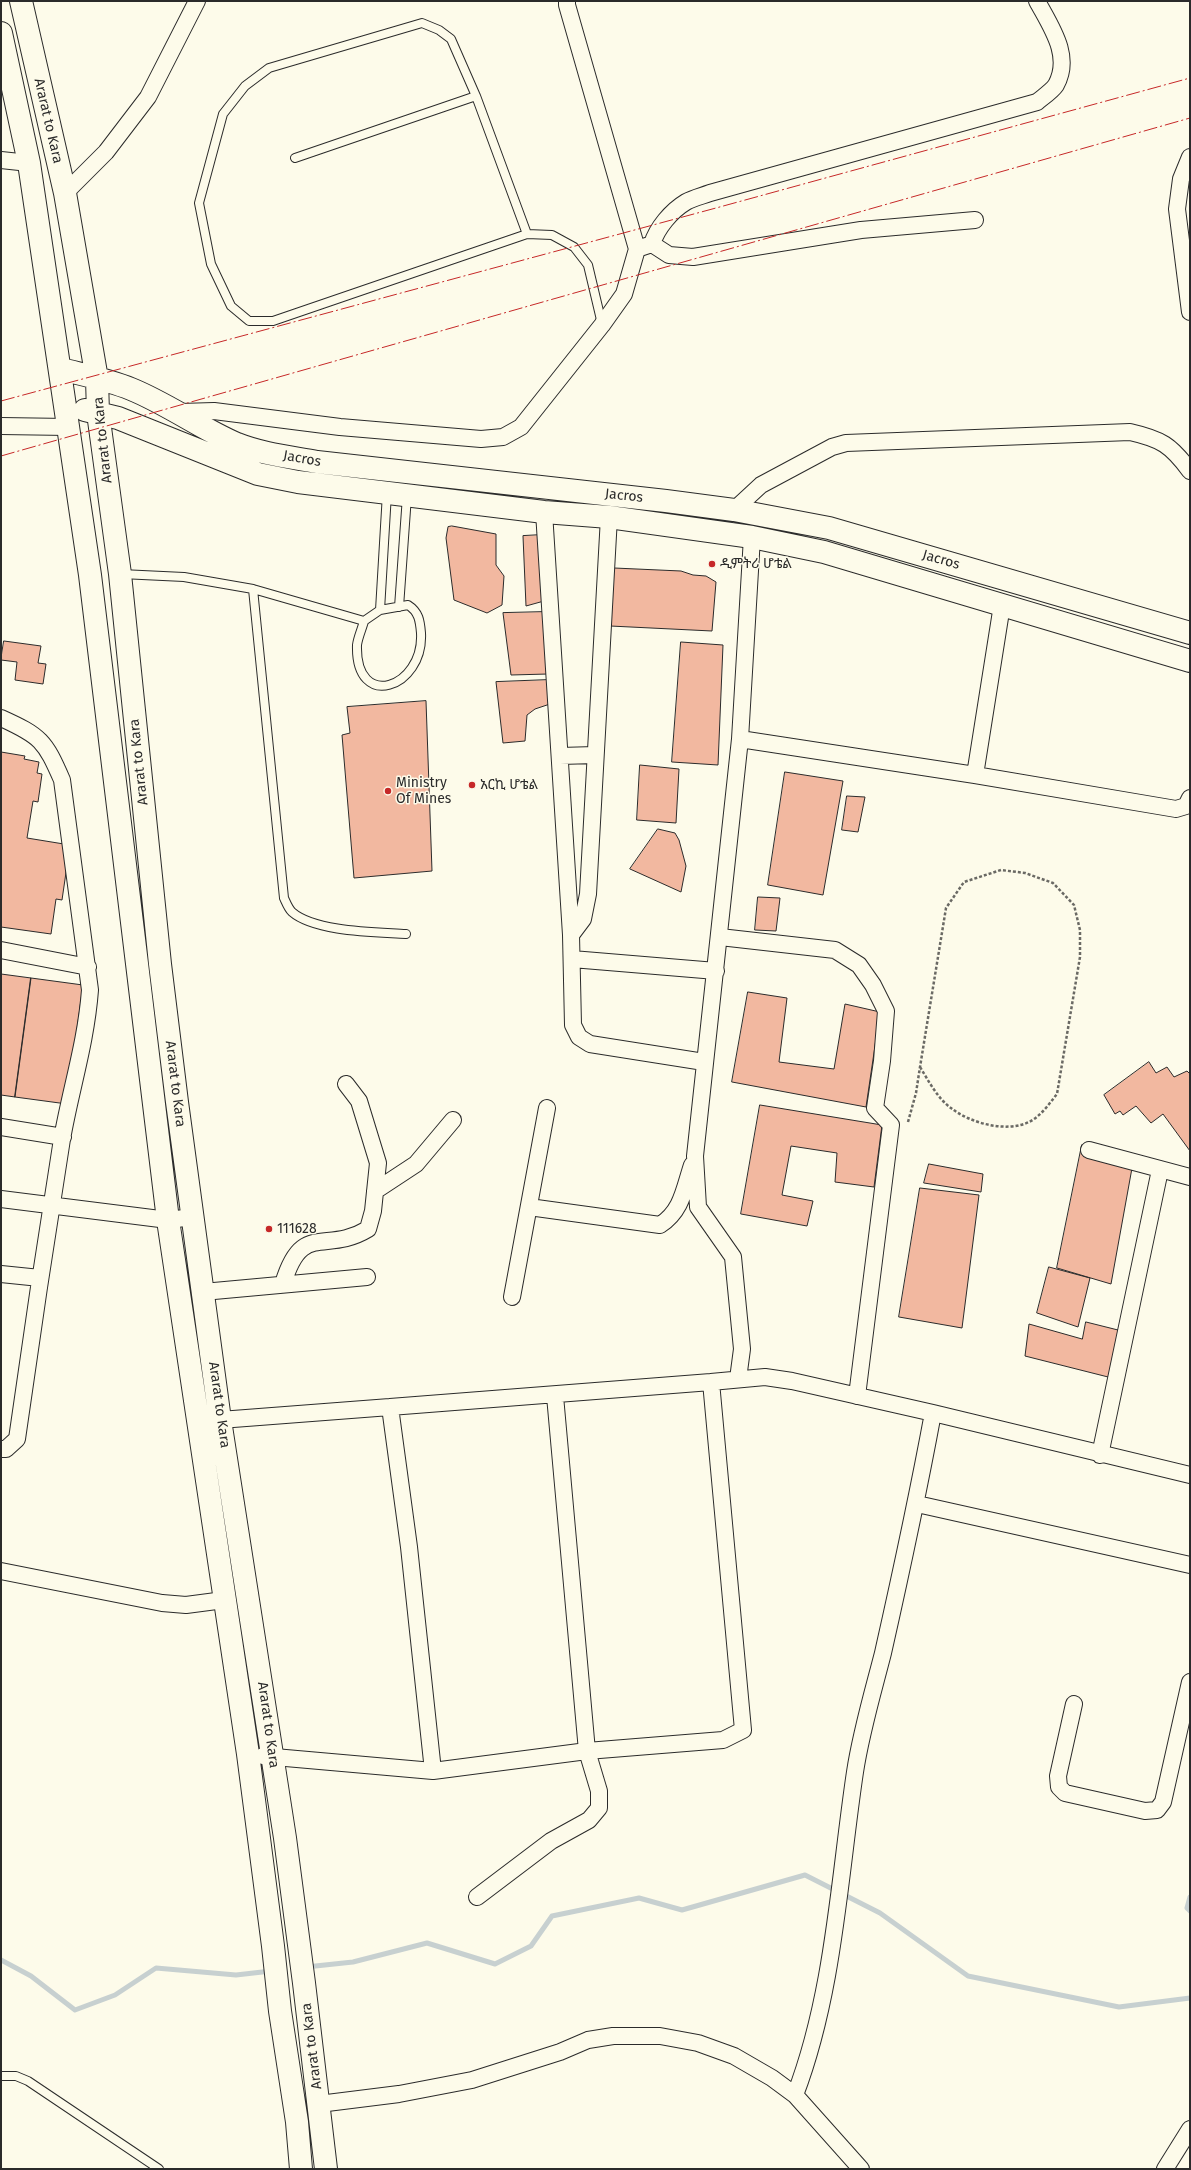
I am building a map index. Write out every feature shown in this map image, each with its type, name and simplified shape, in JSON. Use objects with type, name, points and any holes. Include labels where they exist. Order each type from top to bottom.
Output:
[{"type":"main road","name":"Ararat to Kara","points":[[21,1],[64,193],[97,379],[98,413],[120,574],[160,964],[220,1420],[273,1758],[304,1983],[326,2169]]},
{"type":"main road","name":"Ararat to Kara","points":[[1,33],[29,163],[40,246],[61,369],[106,698],[168,1220],[248,1754],[274,1946],[280,2011],[297,2122],[301,2169]]},
{"type":"main road","name":"Jacros","points":[[61,369],[131,388],[180,412],[205,429],[238,444],[269,454],[317,462],[734,510],[829,528],[1190,633]]},
{"type":"main road","name":"Jacros","points":[[66,405],[118,418],[258,474],[298,482],[544,512],[609,517],[752,537],[824,552],[1190,661]]},
{"type":"main road","points":[[824,552],[829,528]]},
{"type":"street","points":[[64,193],[106,152],[148,97],[197,1]]},
{"type":"street","points":[[568,1],[567,5],[645,247]]},
{"type":"street","points":[[180,412],[214,411],[340,427],[481,439],[503,437],[521,427],[533,414],[602,325],[624,294],[645,247],[668,218],[686,202],[710,193],[1037,102],[1056,86],[1063,61],[1058,42],[1038,1]]},
{"type":"street","points":[[1190,157],[1181,179],[1177,209],[1190,312]]},
{"type":"street","points":[[1,160],[29,163]]},
{"type":"street","points":[[645,247],[669,255],[693,257],[861,230],[975,220]]},
{"type":"street","points":[[1,426],[68,427]]},
{"type":"street","points":[[734,510],[761,485],[832,447],[846,443],[1130,432],[1157,438],[1180,457],[1190,471]]},
{"type":"street","points":[[544,512],[571,935],[573,1025],[579,1037],[590,1044],[704,1062]]},
{"type":"street","points":[[571,935],[583,919],[588,894],[609,517]]},
{"type":"street","points":[[738,1379],[742,1349],[733,1257],[698,1207],[695,1156],[704,1062],[720,937],[740,739],[752,537]]},
{"type":"street","points":[[975,775],[1002,605]]},
{"type":"street","points":[[1,718],[30,731],[49,750],[62,780],[90,990],[87,1024],[62,1137],[17,1439],[6,1449],[1,1449]]},
{"type":"street","points":[[740,739],[975,775],[1176,809],[1186,806],[1190,798]]},
{"type":"street","points":[[560,756],[595,755]]},
{"type":"street","points":[[720,937],[835,950],[859,965],[873,985],[886,1011],[875,1108],[891,1124],[857,1396]]},
{"type":"street","points":[[1,950],[88,967]]},
{"type":"street","points":[[572,959],[716,971]]},
{"type":"street","points":[[283,1284],[288,1267],[295,1254],[302,1247],[315,1242],[354,1238],[368,1229],[375,1191],[378,1163],[359,1101],[346,1084]]},
{"type":"street","points":[[512,1297],[547,1108]]},
{"type":"street","points":[[375,1191],[416,1164],[453,1120]]},
{"type":"street","points":[[1,1127],[62,1137]]},
{"type":"street","points":[[1089,1150],[1190,1177]]},
{"type":"street","points":[[529,1206],[660,1225],[670,1219],[679,1207],[695,1156]]},
{"type":"street","points":[[1100,1455],[1160,1170]]},
{"type":"street","points":[[1,1199],[168,1220],[193,1217]]},
{"type":"street","points":[[1,1274],[40,1278]]},
{"type":"street","points":[[203,1292],[367,1277]]},
{"type":"street","points":[[220,1420],[555,1396],[765,1377],[933,1413],[1190,1476]]},
{"type":"street","points":[[248,1754],[273,1758],[433,1771],[587,1751],[723,1740],[743,1730],[712,1382]]},
{"type":"street","points":[[477,1897],[551,1841],[589,1820],[598,1808],[599,1791],[587,1751],[555,1396]]},
{"type":"street","points":[[390,1407],[409,1547],[433,1771]]},
{"type":"street","points":[[795,2095],[806,2066],[819,2012],[841,1890],[856,1771],[917,1504],[933,1413]]},
{"type":"street","points":[[917,1504],[1190,1565]]},
{"type":"street","points":[[1,1571],[162,1603],[186,1605],[224,1600]]},
{"type":"street","points":[[1074,1704],[1058,1776],[1059,1787],[1065,1793],[1145,1811],[1156,1810],[1163,1802],[1190,1682]]},
{"type":"street","points":[[319,2104],[399,2094],[472,2080],[560,2052],[588,2040],[613,2036],[660,2036],[698,2043],[734,2056],[772,2078],[795,2095],[861,2169]]},
{"type":"street","points":[[1165,2169],[1190,2129]]},
{"type":"lane","points":[[527,234],[476,96],[451,39],[439,30],[422,24],[269,68],[245,86],[223,114],[199,203],[210,264],[231,306],[249,321],[273,321],[527,234],[552,236],[574,247],[588,265],[602,325]]},
{"type":"lane","points":[[295,158],[476,96]]},
{"type":"lane","points":[[397,494],[399,606]]},
{"type":"lane","points":[[380,610],[397,494]]},
{"type":"lane","points":[[120,574],[184,577],[253,589],[364,621]]},
{"type":"lane","points":[[253,589],[284,898],[291,911],[304,920],[343,930],[406,934]]},
{"type":"lane","points":[[408,605],[416,611],[421,623],[422,643],[414,668],[398,682],[386,686],[370,683],[362,675],[357,643],[364,621],[380,610],[408,605]]},
{"type":"lane","points":[[1,2076],[16,2076],[28,2081],[158,2169]]},
{"type":"path","points":[[908,1123],[916,1093],[920,1067],[946,908],[964,882],[1001,870],[1025,873],[1053,883],[1074,905],[1080,930],[1080,957],[1056,1094],[1045,1109],[1028,1122],[998,1127],[969,1120],[950,1108],[920,1067]]},
{"type":"building","points":[[452,526],[496,534],[496,565],[504,576],[502,605],[487,613],[454,600],[446,538],[448,527]]},
{"type":"building","points":[[541,535],[544,601],[526,606],[523,536]]},
{"type":"building","points":[[614,568],[681,571],[693,575],[706,576],[716,582],[712,631],[610,626]]},
{"type":"building","points":[[544,612],[548,674],[511,675],[503,613]]},
{"type":"building","points":[[4,641],[41,646],[38,663],[46,664],[43,684],[15,680],[17,662],[1,660]]},
{"type":"building","points":[[681,642],[723,645],[718,765],[672,762]]},
{"type":"building","points":[[548,680],[550,704],[535,709],[527,715],[525,741],[503,743],[496,682]]},
{"type":"building","name":"Ministry Of Mines","points":[[426,701],[432,871],[354,878],[342,735],[350,733],[347,707]]},
{"type":"building","points":[[1,752],[25,756],[24,759],[39,762],[37,773],[42,774],[38,802],[33,801],[27,838],[70,845],[62,900],[56,899],[51,934],[1,927]]},
{"type":"building","points":[[640,765],[679,769],[676,823],[637,820]]},
{"type":"building","points":[[785,772],[843,781],[823,895],[768,885]]},
{"type":"building","points":[[847,796],[865,797],[858,832],[842,830]]},
{"type":"building","points":[[658,829],[675,833],[679,840],[686,866],[681,892],[630,869]]},
{"type":"building","points":[[758,897],[780,898],[776,931],[755,930]]},
{"type":"building","points":[[1,974],[31,978],[15,1097],[1,1095]]},
{"type":"building","points":[[31,978],[83,985],[67,1104],[15,1097]]},
{"type":"building","points":[[748,992],[787,998],[779,1062],[834,1069],[845,1004],[880,1012],[866,1107],[732,1082]]},
{"type":"building","points":[[1149,1062],[1156,1073],[1167,1067],[1174,1077],[1187,1071],[1190,1074],[1190,1151],[1163,1114],[1151,1123],[1136,1106],[1123,1115],[1120,1111],[1115,1114],[1104,1095]]},
{"type":"building","points":[[760,1105],[882,1125],[874,1187],[835,1182],[837,1153],[791,1146],[782,1195],[813,1201],[807,1226],[741,1214]]},
{"type":"building","points":[[1082,1145],[1134,1157],[1111,1284],[1057,1268]]},
{"type":"building","points":[[929,1164],[983,1174],[981,1192],[924,1183]]},
{"type":"building","points":[[920,1188],[979,1195],[962,1328],[899,1317]]},
{"type":"building","points":[[1049,1267],[1090,1278],[1078,1327],[1037,1313]]},
{"type":"building","points":[[1086,1322],[1126,1332],[1116,1379],[1025,1356],[1029,1324],[1082,1339]]},
{"type":"waterway","points":[[306,1967],[353,1962],[427,1943],[495,1964],[531,1946],[552,1916],[639,1898],[682,1910],[805,1875],[880,1913],[968,1976],[1119,2007],[1190,1998]]},
{"type":"waterway","points":[[1190,1897],[1187,1908],[1190,1911]]},
{"type":"waterway","points":[[1,1960],[31,1976],[75,2010],[115,1995],[156,1968],[236,1975],[271,1971]]},
{"type":"power","points":[[1,401],[1190,78]]},
{"type":"power","points":[[1,456],[1190,118]]},
{"type":"place","name":"ዲምትሪ ሆቴል","points":[[712,564]]},
{"type":"place","name":"አርኪ ሆቴል","points":[[472,785]]},
{"type":"place","name":"Ministry Of Mines","points":[[388,791]]},
{"type":"place","name":"111628","points":[[269,1229]]}]
